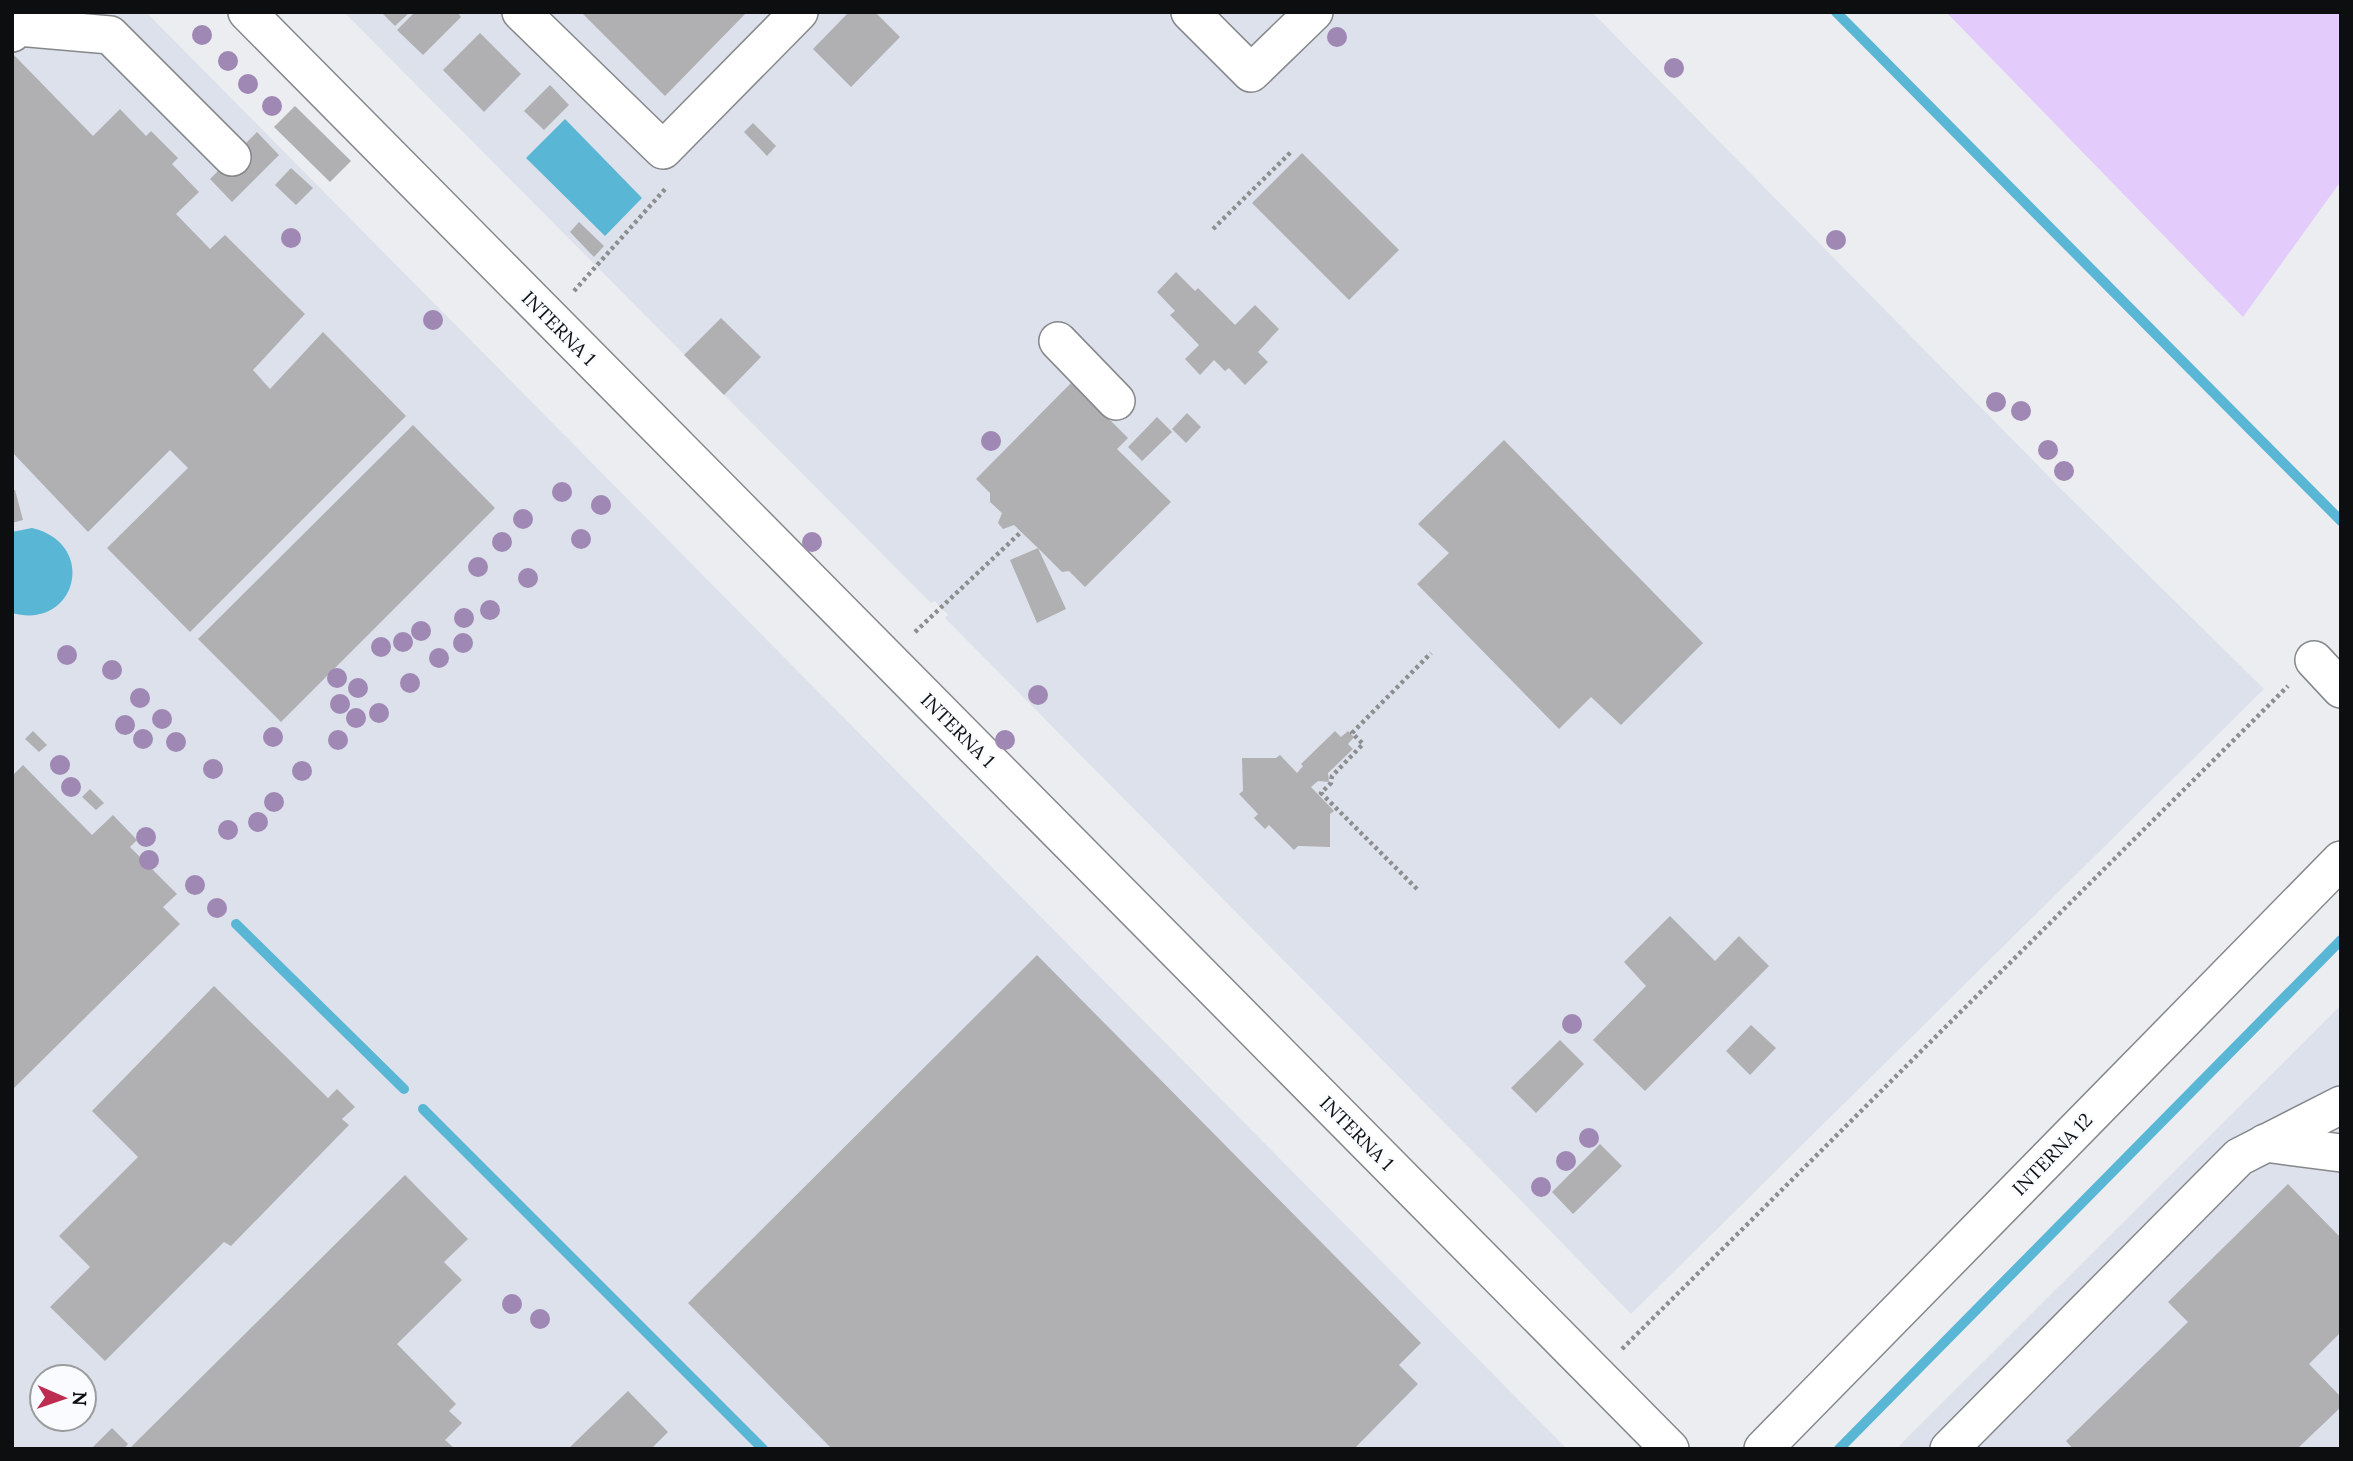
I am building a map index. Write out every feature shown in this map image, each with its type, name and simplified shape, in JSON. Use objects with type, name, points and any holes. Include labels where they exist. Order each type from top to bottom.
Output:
[{"type":"street","name":"INTERNA 1","points":[[247,12],[1670,1449]]},
{"type":"street","points":[[521,12],[663,150],[799,12]]},
{"type":"street","points":[[1190,12],[1251,73],[1314,12]]},
{"type":"street","points":[[12,33],[18,27],[110,35],[232,157]]},
{"type":"street","points":[[1058,341],[1116,401]]},
{"type":"street","points":[[2314,660],[2341,688]]},
{"type":"street","name":"INTERNA 12","points":[[1763,1449],[2341,860]]},
{"type":"street","points":[[1949,1449],[2239,1157],[2341,1105]]},
{"type":"street","points":[[2265,1143],[2341,1153]]},
{"type":"path","points":[[1213,229],[1292,151]]},
{"type":"path","points":[[887,659],[1021,532]]},
{"type":"path","points":[[1417,889],[1321,793],[1331,783],[1332,776],[1363,744],[1352,733],[1431,653]]},
{"type":"path","points":[[1597,1375],[2314,660]]},
{"type":"shaded area","points":[[12,12],[146,12],[1567,1449],[12,1449]]},
{"type":"shaded area","points":[[344,12],[1592,12],[2061,489],[2264,689],[1631,1314],[945,618],[948,615],[935,601],[931,603]]},
{"type":"shaded area","points":[[1946,12],[2341,12],[2341,181],[2243,317]]},
{"type":"shaded area","points":[[2341,1005],[2341,1449],[1896,1449]]},
{"type":"water","points":[[565,119],[642,198],[605,236],[526,158]]},
{"type":"water","points":[[32,528],[53,537],[66,551],[72,567],[71,583],[64,598],[52,610],[34,615],[12,613],[12,532]]},
{"type":"building","points":[[381,12],[410,12],[395,26]]},
{"type":"building","points":[[415,12],[457,12],[461,17],[423,55],[397,30]]},
{"type":"building","points":[[581,12],[747,12],[665,96]]},
{"type":"building","points":[[849,12],[875,12],[900,37],[851,87],[813,49]]},
{"type":"building","points":[[480,33],[521,74],[484,112],[443,70]]},
{"type":"building","points":[[12,53],[93,136],[120,109],[146,136],[151,131],[178,158],[172,164],[199,192],[176,214],[210,249],[225,235],[305,314],[253,370],[270,389],[323,332],[406,416],[190,632],[107,548],[188,468],[170,450],[88,532],[12,452]]},
{"type":"building","points":[[550,85],[569,105],[544,130],[524,111]]},
{"type":"building","points":[[295,106],[351,161],[330,182],[274,127]]},
{"type":"building","points":[[753,123],[776,146],[767,156],[744,132]]},
{"type":"building","points":[[257,132],[279,155],[232,202],[210,179]]},
{"type":"building","points":[[1302,153],[1399,250],[1349,300],[1252,203]]},
{"type":"building","points":[[291,168],[313,188],[296,205],[275,185]]},
{"type":"building","points":[[579,222],[604,246],[594,257],[570,232]]},
{"type":"building","points":[[1176,272],[1195,291],[1198,288],[1235,325],[1255,305],[1279,329],[1258,352],[1268,362],[1245,385],[1229,368],[1225,371],[1214,360],[1200,375],[1185,359],[1199,345],[1170,315],[1175,311],[1157,292]]},
{"type":"building","points":[[721,318],[761,357],[724,395],[684,355]]},
{"type":"building","points":[[1072,382],[1128,438],[1117,449],[1171,502],[1085,587],[1069,571],[1062,572],[1014,525],[1003,529],[998,523],[1002,513],[990,502],[990,493],[976,479]]},
{"type":"building","points":[[1187,413],[1201,427],[1186,443],[1172,429]]},
{"type":"building","points":[[1157,417],[1172,432],[1142,461],[1128,447]]},
{"type":"building","points":[[413,425],[495,508],[281,722],[198,639]]},
{"type":"building","points":[[1504,440],[1703,643],[1621,725],[1591,697],[1559,729],[1417,584],[1449,553],[1418,524]]},
{"type":"building","points":[[12,490],[15,490],[23,520],[12,523]]},
{"type":"building","points":[[1038,548],[1066,609],[1037,623],[1010,560]]},
{"type":"building","points":[[33,731],[47,745],[39,752],[25,739]]},
{"type":"building","points":[[1335,731],[1341,737],[1348,731],[1354,737],[1348,744],[1353,749],[1328,773],[1329,782],[1318,781],[1311,787],[1334,811],[1330,814],[1330,847],[1298,846],[1294,850],[1269,825],[1265,829],[1254,818],[1258,814],[1239,794],[1243,791],[1242,758],[1276,758],[1280,755],[1297,773],[1303,766],[1301,764]]},
{"type":"building","points":[[23,765],[92,835],[113,815],[137,840],[130,847],[177,894],[163,907],[180,924],[12,1090],[12,776]]},
{"type":"building","points":[[90,789],[104,803],[96,810],[82,797]]},
{"type":"building","points":[[1670,916],[1715,961],[1739,936],[1769,966],[1645,1091],[1593,1040],[1646,986],[1624,962]]},
{"type":"building","points":[[1037,955],[1421,1343],[1399,1365],[1418,1384],[1354,1449],[832,1449],[688,1303]]},
{"type":"building","points":[[214,986],[328,1098],[337,1089],[355,1107],[342,1119],[349,1125],[231,1246],[224,1242],[105,1361],[50,1307],[90,1267],[59,1236],[138,1157],[92,1111]]},
{"type":"building","points":[[1751,1025],[1776,1048],[1750,1075],[1726,1051]]},
{"type":"building","points":[[1560,1040],[1584,1064],[1536,1113],[1511,1088]]},
{"type":"building","points":[[1600,1144],[1622,1166],[1573,1214],[1552,1192]]},
{"type":"building","points":[[405,1175],[468,1239],[444,1262],[462,1280],[397,1344],[456,1404],[449,1411],[462,1423],[445,1440],[455,1449],[131,1447]]},
{"type":"building","points":[[2288,1184],[2341,1238],[2341,1332],[2309,1364],[2341,1397],[2341,1407],[2297,1449],[2073,1449],[2066,1441],[2188,1322],[2168,1302]]},
{"type":"building","points":[[628,1391],[668,1432],[651,1449],[568,1449]]},
{"type":"building","points":[[112,1428],[128,1444],[124,1449],[91,1449]]},
{"type":"waterway","points":[[1836,12],[2341,521]]},
{"type":"waterway","points":[[236,924],[404,1089]]},
{"type":"waterway","points":[[1839,1449],[2341,940]]},
{"type":"waterway","points":[[423,1109],[763,1449]]}]
